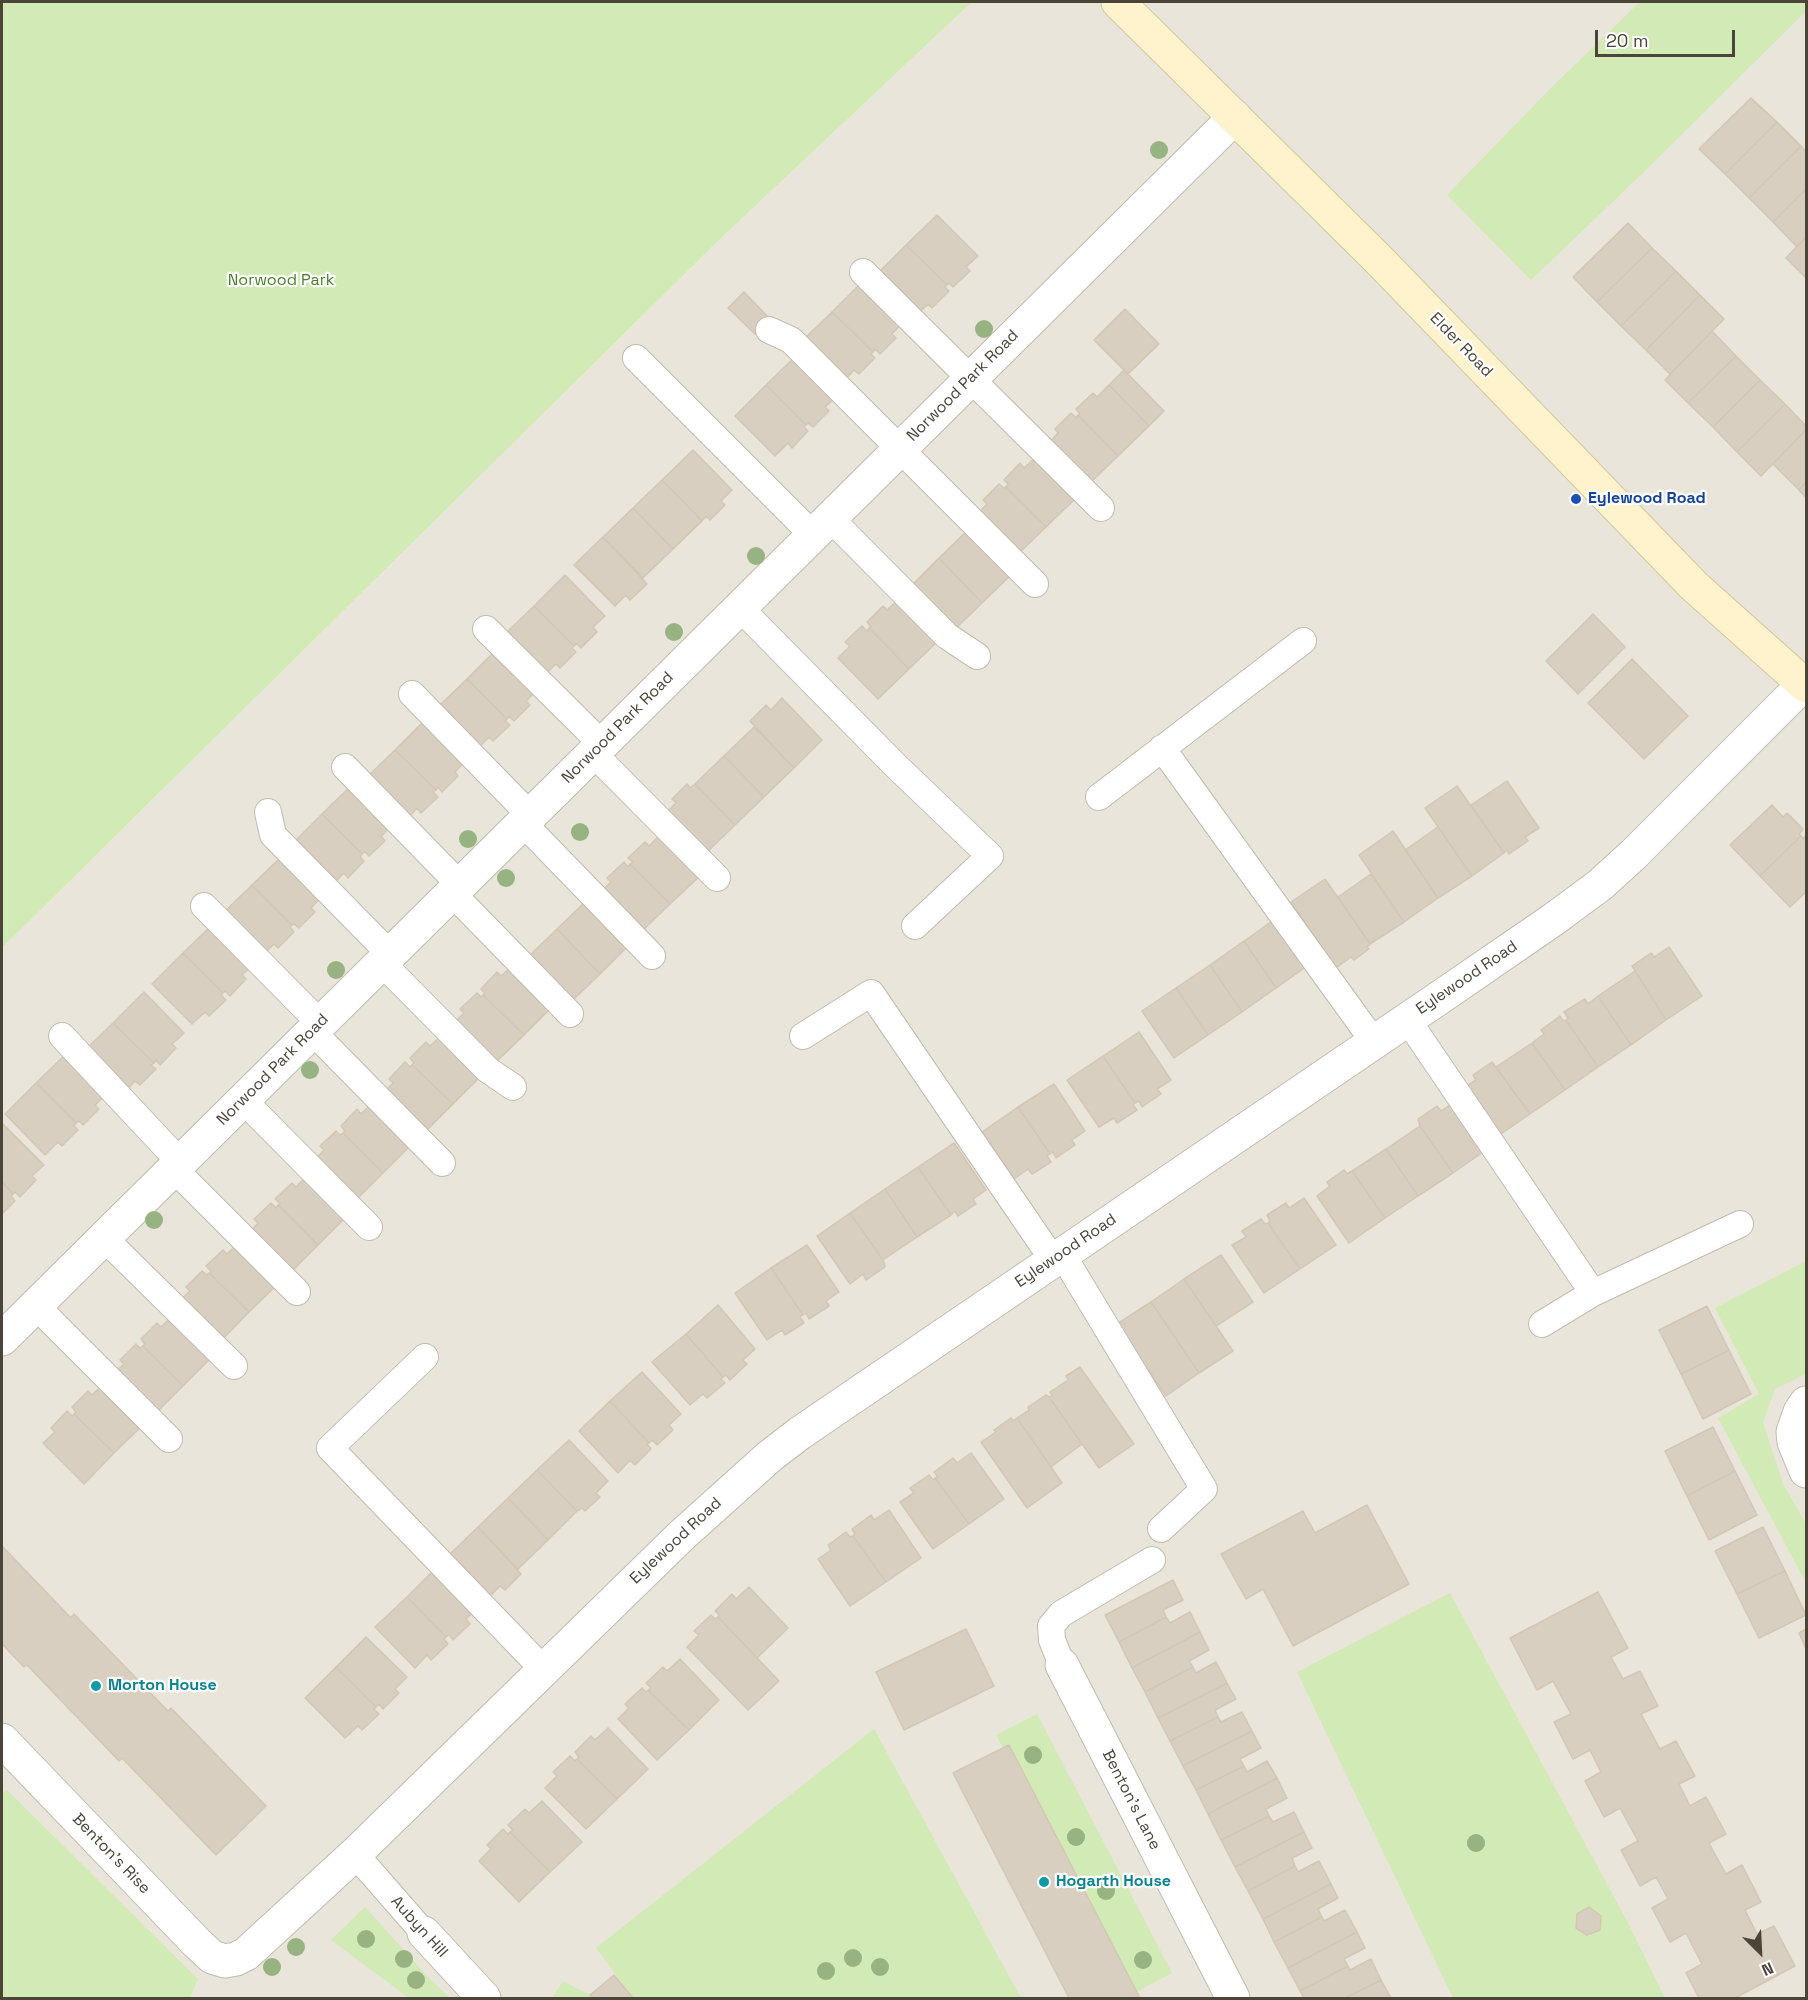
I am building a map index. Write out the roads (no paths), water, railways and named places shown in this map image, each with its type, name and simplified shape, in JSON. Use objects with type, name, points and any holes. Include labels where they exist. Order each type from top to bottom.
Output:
[{"type":"main road","name":"Elder Road","points":[[1118,2],[1380,261],[1694,585],[1805,685]]},
{"type":"street","name":"Norwood Park Road","points":[[2,1339],[1235,117]]},
{"type":"street","name":"Eylewood Road","points":[[225,1961],[246,1954],[355,1854],[681,1536],[770,1456],[800,1432],[1554,919],[1600,885],[1805,685]]},
{"type":"street","points":[[1806,1403],[1793,1432],[1797,1453],[1806,1471]]},
{"type":"street","name":"Benton's Lane","points":[[1062,1665],[1233,1998]]},
{"type":"street","name":"Benton's Rise","points":[[2,1740],[197,1943],[212,1957],[225,1961]]},
{"type":"street","name":"Aubyn Hill","points":[[424,1933],[484,1998]]},
{"type":"lane","points":[[863,272],[1101,508]]},
{"type":"lane","points":[[769,330],[791,340],[1035,584]]},
{"type":"lane","points":[[636,358],[947,636],[977,656]]},
{"type":"lane","points":[[740,608],[895,765],[990,856],[915,926]]},
{"type":"lane","points":[[486,630],[717,878]]},
{"type":"lane","points":[[1099,797],[1303,641]]},
{"type":"lane","points":[[412,694],[652,956]]},
{"type":"lane","points":[[1162,748],[1374,1042]]},
{"type":"lane","points":[[345,766],[570,1014]]},
{"type":"lane","points":[[268,812],[273,835],[488,1070],[513,1087]]},
{"type":"lane","points":[[204,906],[442,1162]]},
{"type":"lane","points":[[803,1036],[871,993],[1057,1257],[1204,1489],[1161,1529]]},
{"type":"lane","points":[[1407,1019],[1593,1293]]},
{"type":"lane","points":[[62,1036],[176,1165],[297,1292]]},
{"type":"lane","points":[[243,1100],[369,1227]]},
{"type":"lane","points":[[1542,1324],[1593,1293],[1740,1224]]},
{"type":"lane","points":[[104,1238],[234,1366]]},
{"type":"lane","points":[[35,1305],[169,1439]]},
{"type":"lane","points":[[424,1357],[330,1448],[543,1669]]},
{"type":"lane","points":[[1062,1665],[1052,1640],[1052,1626],[1061,1614],[1152,1560]]},
{"type":"lane","name":"Aubyn Hill","points":[[355,1854],[424,1933]]},
{"type":"place","name":"Eylewood Road","points":[[1576,499]]},
{"type":"place","name":"Morton House","points":[[96,1686]]},
{"type":"place","name":"Hogarth House","points":[[1044,1882]]},
{"type":"park label","name":"Norwood Park","points":[[281,281]]}]
